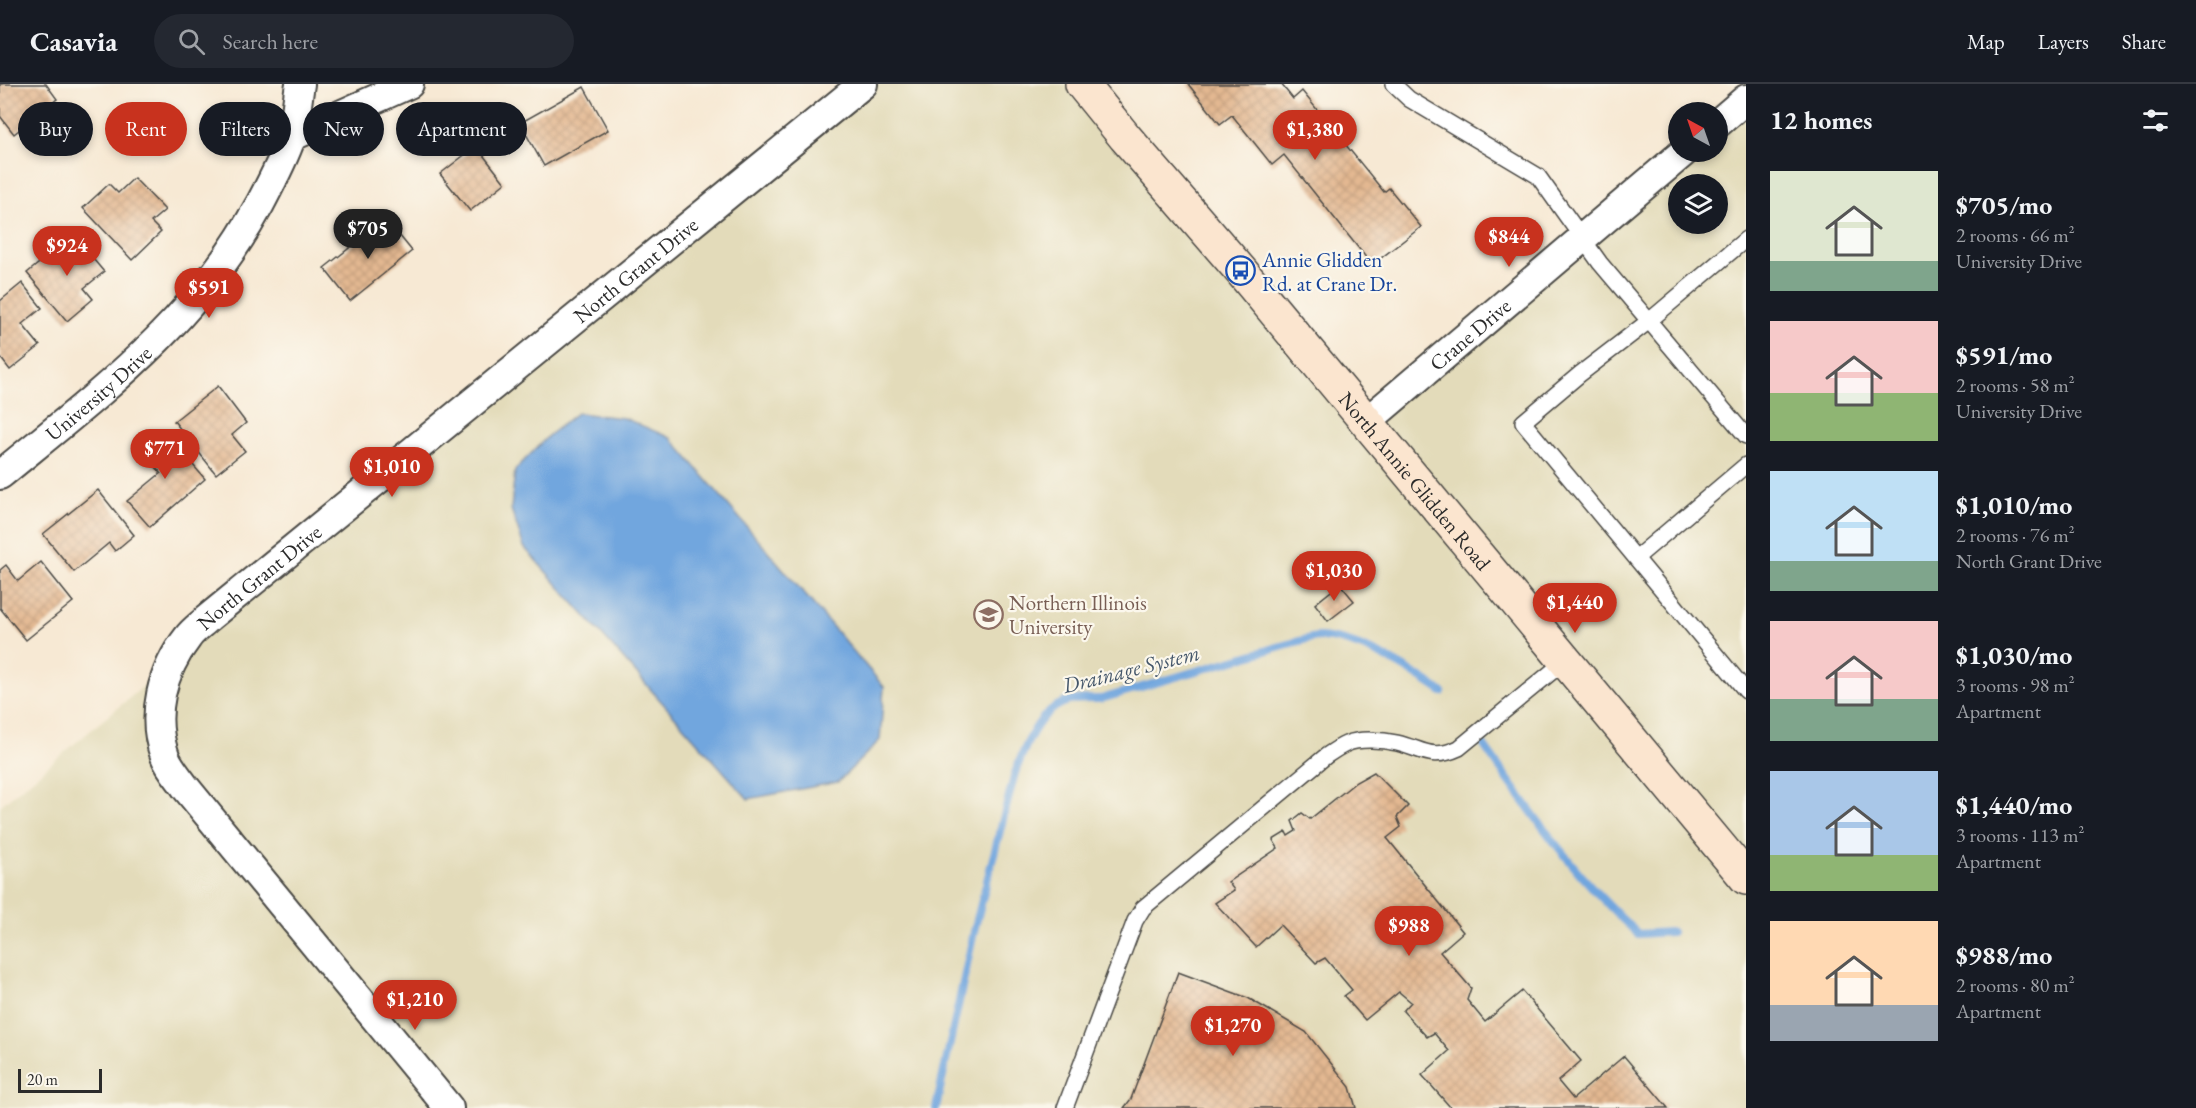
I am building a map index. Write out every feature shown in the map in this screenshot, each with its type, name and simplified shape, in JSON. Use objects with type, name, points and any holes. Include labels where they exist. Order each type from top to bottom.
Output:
[{"type":"main road","name":"North Annie Glidden Road","points":[[1082,84],[1746,878]]},
{"type":"street","name":"University Drive","points":[[291,137],[300,84]]},
{"type":"street","points":[[291,137],[409,84]]},
{"type":"street","name":"North Grant Drive","points":[[449,1108],[186,788],[165,758],[160,735],[159,698],[169,668],[188,636],[208,618],[863,84]]},
{"type":"street","points":[[1728,114],[1746,99]]},
{"type":"street","name":"University Drive","points":[[0,476],[110,384],[168,331],[200,295],[248,226],[283,156]]},
{"type":"street","name":"Crane Drive","points":[[1366,422],[1672,162]]},
{"type":"lane","points":[[1393,84],[1409,99],[1538,176],[1581,238],[1746,436]]},
{"type":"lane","points":[[1746,239],[1649,321],[1580,374],[1523,422],[1746,691]]},
{"type":"lane","points":[[1636,558],[1746,465]]},
{"type":"lane","points":[[1065,1108],[1135,921],[1143,908],[1326,756],[1348,743],[1365,741],[1396,743],[1424,752],[1444,755],[1459,748],[1564,661]]},
{"type":"shaded area","name":"Northern Illinois University","points":[[866,84],[1085,84],[1366,421],[1682,162],[1728,162],[1728,123],[1746,108],[1746,1108],[0,1108],[0,806]]},
{"type":"water","points":[[577,413],[624,418],[671,438],[884,687],[880,740],[838,782],[748,799],[524,547],[511,509],[515,470],[549,435]]},
{"type":"building","points":[[0,84],[46,84],[57,99],[53,102],[18,102],[18,131],[14,134],[0,116]]},
{"type":"building","points":[[1188,84],[1281,84],[1293,99],[1302,91],[1384,192],[1389,188],[1421,227],[1372,265],[1284,155],[1272,165],[1232,115],[1220,124]]},
{"type":"building","points":[[584,87],[608,130],[544,166],[527,136],[527,119]]},
{"type":"building","points":[[463,156],[484,156],[505,183],[470,211],[440,174]]},
{"type":"building","points":[[134,178],[165,210],[151,222],[161,232],[132,260],[83,208],[109,184],[118,193]]},
{"type":"building","points":[[386,219],[412,251],[350,301],[324,268]]},
{"type":"building","points":[[73,235],[104,272],[84,288],[93,299],[67,321],[27,273]]},
{"type":"building","points":[[22,283],[42,308],[22,324],[40,346],[10,370],[0,357],[0,301]]},
{"type":"building","points":[[218,386],[246,423],[232,435],[245,451],[216,474],[174,421]]},
{"type":"building","points":[[163,430],[205,479],[150,527],[127,501],[161,473],[140,449]]},
{"type":"building","points":[[98,490],[134,535],[115,551],[109,543],[74,572],[43,534]]},
{"type":"building","points":[[41,562],[73,602],[26,640],[0,608],[0,570],[6,565],[18,581]]},
{"type":"building","points":[[1340,584],[1354,601],[1328,621],[1315,604]]},
{"type":"building","points":[[1374,772],[1408,806],[1397,817],[1401,827],[1387,838],[1463,932],[1440,952],[1471,988],[1467,1000],[1485,1022],[1522,991],[1581,1061],[1558,1081],[1573,1099],[1624,1056],[1668,1108],[1451,1108],[1422,1075],[1449,1051],[1434,1033],[1427,1037],[1403,1011],[1411,1002],[1399,992],[1365,1020],[1344,996],[1352,990],[1325,958],[1316,963],[1280,925],[1256,947],[1215,903],[1234,890],[1228,882],[1278,848],[1273,840],[1286,832],[1288,836],[1296,831],[1292,821],[1302,813],[1310,819],[1356,782]]},
{"type":"building","points":[[1178,972],[1248,998],[1306,1032],[1350,1087],[1356,1108],[1124,1108],[1131,1099]]},
{"type":"waterway","name":"Drainage System","points":[[936,1108],[975,927],[1015,773],[1032,734],[1051,710],[1069,701],[1101,699],[1288,644],[1320,637],[1336,639],[1368,649],[1400,665],[1442,692]]},
{"type":"waterway","name":"Drainage System","points":[[1482,743],[1555,843],[1616,913],[1638,934],[1671,932]]},
{"type":"place","name":"Annie Glidden Rd. at Crane Dr.","points":[[1241,271]]},
{"type":"place","name":"Northern Illinois University","points":[[988,614]]}]
